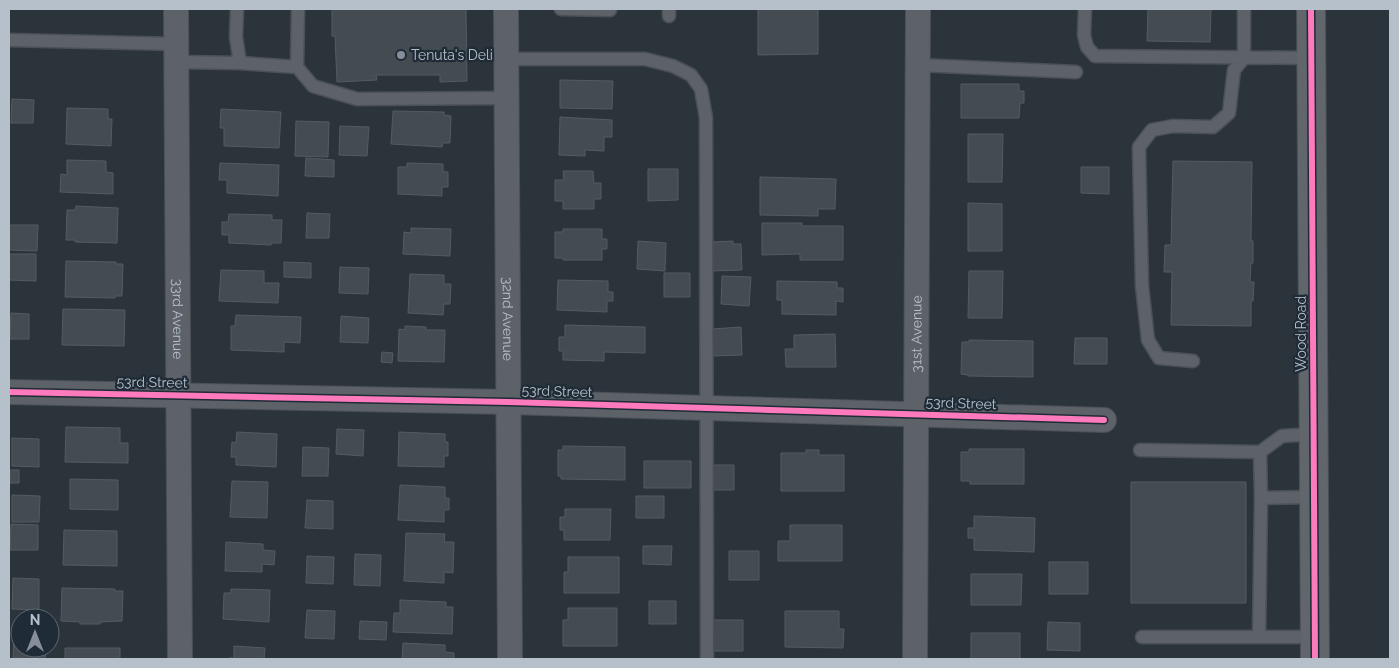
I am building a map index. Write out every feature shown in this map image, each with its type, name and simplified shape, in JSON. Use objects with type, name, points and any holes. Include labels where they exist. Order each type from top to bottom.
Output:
[{"type":"street","name":"33rd Avenue","points":[[176,9],[180,659]]},
{"type":"street","name":"32nd Avenue","points":[[506,9],[510,659]]},
{"type":"street","name":"31st Avenue","points":[[916,659],[918,9]]},
{"type":"street","name":"Wood Road","points":[[1311,9],[1315,648]]},
{"type":"street","name":"53rd Street","points":[[9,392],[179,394],[707,407],[1104,420]]},
{"type":"lane","points":[[237,9],[236,37],[240,63]]},
{"type":"lane","points":[[298,9],[297,67],[313,86],[356,99],[506,98]]},
{"type":"lane","points":[[561,9],[610,9]]},
{"type":"lane","points":[[1085,9],[1084,35],[1087,47],[1095,56],[1312,58]]},
{"type":"lane","points":[[1193,361],[1159,358],[1148,340],[1142,286],[1139,146],[1152,130],[1173,126],[1213,127],[1229,113],[1234,70],[1244,58],[1244,9]]},
{"type":"lane","points":[[9,40],[176,53],[240,63],[297,67]]},
{"type":"lane","points":[[506,59],[645,59],[673,66],[691,75],[701,89],[706,118],[708,659]]},
{"type":"lane","points":[[918,66],[1076,72]]},
{"type":"lane","points":[[1140,450],[1260,452],[1282,436],[1314,434]]},
{"type":"lane","points":[[1259,637],[1262,498],[1260,452]]},
{"type":"lane","points":[[1262,498],[1314,497]]},
{"type":"lane","points":[[1142,637],[1259,637],[1315,648]]},
{"type":"building","name":"Tenuta's Deli","points":[[332,9],[466,9],[467,81],[440,82],[440,75],[376,75],[377,80],[337,82],[335,36],[332,36]]},
{"type":"building","points":[[758,9],[818,9],[818,54],[758,55]]},
{"type":"building","points":[[1148,9],[1211,9],[1210,42],[1147,41]]},
{"type":"building","points":[[560,80],[613,81],[612,109],[560,108]]},
{"type":"building","points":[[961,84],[1019,84],[1019,91],[1024,91],[1024,103],[1020,103],[1019,118],[961,118]]},
{"type":"building","points":[[12,99],[34,100],[33,123],[11,123]]},
{"type":"building","points":[[67,108],[108,109],[108,119],[112,119],[111,146],[66,144]]},
{"type":"building","points":[[221,109],[281,112],[279,148],[224,146],[224,128],[220,128]]},
{"type":"building","points":[[393,111],[444,112],[444,115],[451,116],[450,143],[443,143],[442,147],[391,144]]},
{"type":"building","points":[[560,117],[612,120],[612,137],[604,137],[604,151],[585,150],[585,156],[559,155]]},
{"type":"building","points":[[296,121],[329,122],[328,157],[295,156]]},
{"type":"building","points":[[340,126],[369,127],[367,156],[339,155]]},
{"type":"building","points":[[968,134],[1003,134],[1002,182],[968,182]]},
{"type":"building","points":[[306,158],[334,160],[334,177],[305,176]]},
{"type":"building","points":[[67,160],[106,161],[106,172],[113,173],[113,194],[60,192],[61,174],[67,175]]},
{"type":"building","points":[[1173,161],[1252,162],[1251,241],[1253,241],[1253,263],[1251,263],[1250,282],[1254,282],[1253,301],[1251,301],[1251,326],[1171,325],[1172,272],[1164,272],[1165,245],[1171,245]]},
{"type":"building","points":[[220,163],[279,165],[278,196],[227,193],[227,180],[219,180]]},
{"type":"building","points":[[407,163],[443,164],[443,172],[448,172],[448,187],[442,187],[442,196],[398,194],[398,167],[407,167]]},
{"type":"building","points":[[1081,167],[1109,167],[1109,194],[1081,193]]},
{"type":"building","points":[[648,169],[678,169],[678,200],[648,201]]},
{"type":"building","points":[[563,171],[593,171],[594,183],[601,183],[601,199],[594,199],[594,209],[563,209],[563,201],[555,201],[555,180],[564,180]]},
{"type":"building","points":[[760,177],[836,179],[835,209],[818,209],[818,216],[760,215]]},
{"type":"building","points":[[968,203],[1002,204],[1002,251],[968,251]]},
{"type":"building","points":[[76,206],[118,208],[117,243],[66,240],[67,210],[75,210]]},
{"type":"building","points":[[307,213],[330,214],[329,238],[306,238]]},
{"type":"building","points":[[229,214],[272,215],[272,220],[282,220],[281,243],[271,243],[271,245],[229,243],[229,235],[222,235],[222,222],[228,222]]},
{"type":"building","points":[[762,223],[802,223],[802,226],[843,226],[843,260],[800,260],[800,254],[762,255]]},
{"type":"building","points":[[9,225],[38,225],[37,251],[9,250]]},
{"type":"building","points":[[411,228],[451,229],[450,256],[403,254],[404,232],[411,233]]},
{"type":"building","points":[[563,229],[602,229],[602,239],[607,239],[607,249],[602,249],[602,260],[563,260],[563,258],[555,258],[555,232],[563,232]]},
{"type":"building","points":[[638,241],[666,243],[665,271],[637,269]]},
{"type":"building","points":[[733,241],[733,244],[741,244],[742,270],[711,271],[710,244],[713,244],[713,242]]},
{"type":"building","points":[[9,254],[36,254],[36,281],[9,280]]},
{"type":"building","points":[[66,261],[116,262],[116,264],[123,264],[122,296],[115,296],[115,298],[65,297]]},
{"type":"building","points":[[284,262],[311,263],[311,278],[284,277]]},
{"type":"building","points":[[340,267],[369,268],[368,294],[339,293]]},
{"type":"building","points":[[221,270],[264,271],[264,283],[279,283],[278,303],[219,301]]},
{"type":"building","points":[[969,271],[1003,271],[1002,318],[968,318]]},
{"type":"building","points":[[664,273],[690,273],[690,297],[664,297]]},
{"type":"building","points":[[410,274],[444,275],[444,284],[451,284],[450,304],[444,304],[443,315],[408,313]]},
{"type":"building","points":[[722,276],[751,277],[749,306],[721,304]]},
{"type":"building","points":[[558,280],[608,281],[608,292],[613,292],[613,301],[607,301],[607,312],[557,310]]},
{"type":"building","points":[[777,281],[837,282],[837,288],[843,288],[843,302],[836,301],[836,315],[782,314],[782,300],[777,300]]},
{"type":"building","points":[[63,309],[125,310],[124,346],[62,345]]},
{"type":"building","points":[[11,313],[29,314],[29,339],[10,339]]},
{"type":"building","points":[[236,315],[301,317],[300,343],[284,342],[284,352],[231,350],[231,326],[235,326]]},
{"type":"building","points":[[341,316],[369,318],[368,343],[340,342]]},
{"type":"building","points":[[565,325],[645,327],[645,353],[604,352],[604,361],[563,360],[563,351],[559,351],[559,337],[565,337]]},
{"type":"building","points":[[405,326],[426,327],[426,330],[445,330],[444,362],[398,361],[399,329],[405,330]]},
{"type":"building","points":[[741,327],[742,355],[713,356],[712,329]]},
{"type":"building","points":[[835,334],[836,367],[786,367],[785,349],[794,349],[794,335]]},
{"type":"building","points":[[1075,338],[1107,338],[1107,364],[1074,364]]},
{"type":"building","points":[[969,340],[1033,341],[1033,377],[968,376],[961,374],[962,342],[969,342]]},
{"type":"building","points":[[382,352],[393,353],[392,363],[381,362]]},
{"type":"building","points":[[66,427],[120,428],[120,443],[128,443],[128,463],[65,462]]},
{"type":"building","points":[[337,429],[364,430],[363,456],[336,454]]},
{"type":"building","points":[[237,432],[277,434],[276,467],[236,465],[236,457],[231,457],[232,442],[236,443]]},
{"type":"building","points":[[399,432],[445,434],[445,442],[448,442],[448,456],[444,456],[444,467],[398,466]]},
{"type":"building","points":[[12,438],[39,439],[39,467],[12,466]]},
{"type":"building","points":[[563,446],[625,447],[625,480],[561,479],[561,476],[558,476],[558,450],[563,450]]},
{"type":"building","points":[[303,447],[329,448],[328,476],[302,476]]},
{"type":"building","points":[[969,449],[1024,449],[1024,484],[970,484],[970,481],[961,481],[961,452],[969,452]]},
{"type":"building","points":[[806,450],[819,450],[819,455],[844,455],[844,491],[781,491],[781,453],[806,453]]},
{"type":"building","points":[[644,461],[691,461],[691,488],[644,488]]},
{"type":"building","points":[[710,465],[734,465],[734,490],[710,490]]},
{"type":"building","points":[[10,470],[19,470],[19,483],[10,483]]},
{"type":"building","points":[[70,479],[118,480],[118,510],[70,509]]},
{"type":"building","points":[[232,481],[268,482],[267,518],[230,517]]},
{"type":"building","points":[[1131,482],[1246,482],[1246,603],[1131,603]]},
{"type":"building","points":[[400,485],[445,487],[445,498],[449,498],[449,510],[444,510],[444,522],[398,520]]},
{"type":"building","points":[[12,495],[40,496],[39,522],[12,522]]},
{"type":"building","points":[[636,496],[664,496],[664,518],[636,518]]},
{"type":"building","points":[[307,500],[333,501],[333,529],[305,528]]},
{"type":"building","points":[[565,509],[611,509],[610,540],[564,540],[564,530],[560,530],[560,517],[565,517]]},
{"type":"building","points":[[974,516],[1035,518],[1034,552],[974,550],[974,538],[968,538],[968,528],[974,528]]},
{"type":"building","points":[[11,524],[38,525],[38,550],[10,550]]},
{"type":"building","points":[[790,525],[842,525],[842,561],[778,561],[778,541],[790,541]]},
{"type":"building","points":[[64,530],[117,531],[117,566],[63,565]]},
{"type":"building","points":[[406,533],[445,534],[444,542],[454,542],[453,573],[444,572],[444,583],[404,581]]},
{"type":"building","points":[[226,542],[263,544],[263,550],[275,551],[274,565],[262,564],[262,572],[225,571]]},
{"type":"building","points":[[643,546],[672,546],[671,565],[643,564]]},
{"type":"building","points":[[729,551],[759,551],[759,580],[729,580]]},
{"type":"building","points":[[355,554],[381,555],[380,586],[354,585]]},
{"type":"building","points":[[307,556],[334,557],[333,584],[306,583]]},
{"type":"building","points":[[568,557],[619,557],[619,593],[564,593],[564,572],[568,572]]},
{"type":"building","points":[[1049,562],[1088,562],[1088,594],[1049,594]]},
{"type":"building","points":[[971,574],[1022,574],[1021,605],[971,605]]},
{"type":"building","points":[[13,578],[39,579],[39,608],[12,608]]},
{"type":"building","points":[[62,588],[115,589],[115,591],[123,591],[122,621],[80,624],[80,622],[61,621]]},
{"type":"building","points":[[231,589],[270,590],[269,622],[223,619],[224,593],[231,593]]},
{"type":"building","points":[[400,600],[446,602],[446,607],[453,607],[452,634],[393,632],[394,613],[400,613]]},
{"type":"building","points":[[649,601],[676,601],[676,624],[649,624]]},
{"type":"building","points":[[568,608],[617,608],[617,646],[563,646],[563,620],[568,620]]},
{"type":"building","points":[[307,610],[335,611],[334,639],[305,638]]},
{"type":"building","points":[[785,611],[839,611],[839,629],[844,629],[843,648],[785,647]]},
{"type":"building","points":[[713,620],[743,620],[743,651],[713,651]]},
{"type":"building","points":[[360,621],[387,622],[386,640],[359,639]]},
{"type":"building","points":[[1048,622],[1080,623],[1080,651],[1047,650]]},
{"type":"building","points":[[971,633],[1020,633],[1020,659],[971,659]]},
{"type":"building","points":[[403,643],[445,645],[445,652],[454,653],[454,659],[402,659]]},
{"type":"building","points":[[234,646],[265,648],[264,659],[229,659],[234,658]]},
{"type":"building","points":[[65,648],[120,648],[120,659],[65,659]]},
{"type":"building","points":[[13,658],[45,658],[45,659]]},
{"type":"cycle path","points":[[1311,9],[1315,659]]},
{"type":"cycle path","points":[[9,392],[509,402],[1104,420]]},
{"type":"place","name":"Tenuta's Deli","points":[[401,55]]}]
